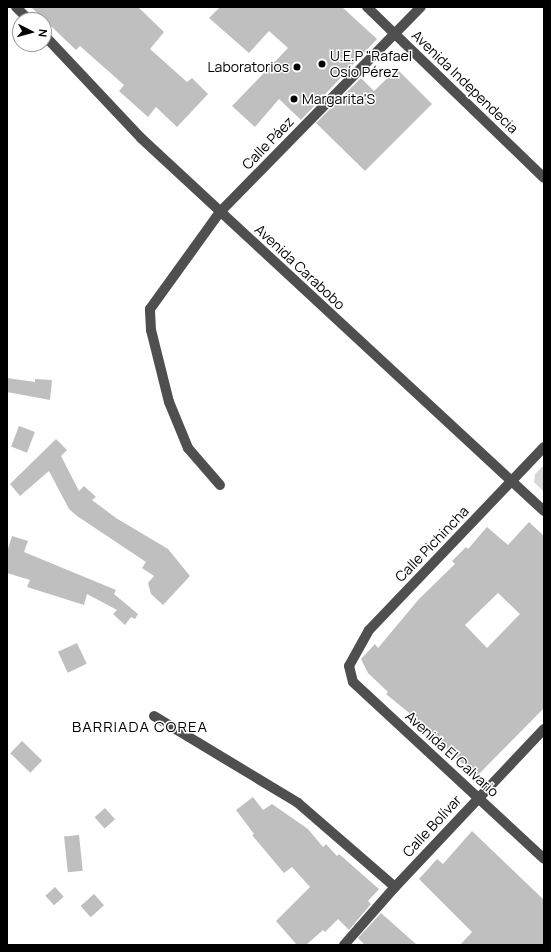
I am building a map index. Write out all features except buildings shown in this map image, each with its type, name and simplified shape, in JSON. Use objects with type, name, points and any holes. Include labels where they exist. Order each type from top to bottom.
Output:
[{"type":"street","name":"Avenida Independecia","points":[[367,7],[544,178]]},
{"type":"street","name":"Calle Páez","points":[[220,485],[188,448],[169,402],[151,330],[150,309],[220,212],[421,7]]},
{"type":"street","name":"Avenida Carabobo","points":[[52,43],[141,138],[544,511]]},
{"type":"street","name":"Calle Pichincha","points":[[349,666],[369,630],[544,447]]},
{"type":"street","name":"Avenida El Calvario","points":[[349,666],[353,682],[479,796],[544,859]]},
{"type":"street","points":[[154,716],[298,803],[394,887]]},
{"type":"street","name":"Calle Bolívar","points":[[344,945],[394,887],[544,728]]},
{"type":"shaded area","points":[[544,465],[544,492],[534,482],[535,474]]},
{"type":"place","name":"U.E.P \"Rafael Osío Pérez","points":[[322,64]]},
{"type":"place","name":"Laboratorios","points":[[297,67]]},
{"type":"place","name":"Margarita'S","points":[[294,99]]},
{"type":"district","name":"BARRIADA COREA","points":[[140,727]]}]
